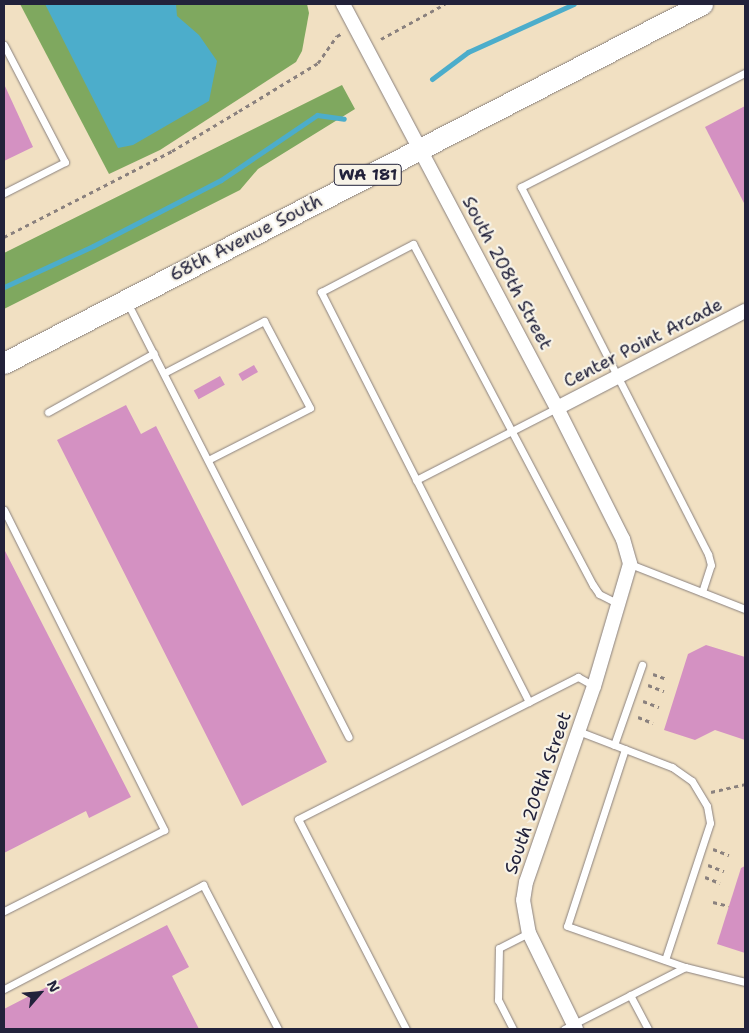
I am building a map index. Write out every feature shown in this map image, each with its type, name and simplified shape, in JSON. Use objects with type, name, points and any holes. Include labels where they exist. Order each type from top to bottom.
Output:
[{"type":"main road","name":"68th Avenue South","points":[[4,363],[702,4]]},
{"type":"street","name":"South 208th Street","points":[[343,4],[557,408],[623,539],[630,564]]},
{"type":"street","name":"Center Point Arcade","points":[[557,408],[745,311]]},
{"type":"street","name":"South 209th Street","points":[[571,1028],[529,933],[523,900],[526,882],[594,686],[630,564]]},
{"type":"lane","points":[[4,45],[65,162],[4,193]]},
{"type":"lane","points":[[702,592],[711,565],[708,554],[521,187],[745,73]]},
{"type":"lane","points":[[529,702],[321,292],[413,244],[593,585],[599,594],[619,604]]},
{"type":"lane","points":[[126,299],[349,737]]},
{"type":"lane","points":[[164,373],[264,321],[310,408],[208,460]]},
{"type":"lane","points":[[48,412],[154,353]]},
{"type":"lane","points":[[416,480],[557,408]]},
{"type":"lane","points":[[4,510],[164,830],[4,911]]},
{"type":"lane","points":[[630,564],[745,609]]},
{"type":"lane","points":[[614,745],[642,665]]},
{"type":"lane","points":[[406,1029],[298,819],[578,677],[594,686]]},
{"type":"lane","points":[[578,731],[672,767],[692,781],[700,795],[710,823],[665,960]]},
{"type":"lane","points":[[625,749],[567,926],[685,967],[745,982]]},
{"type":"lane","points":[[4,989],[203,885],[278,1029]]},
{"type":"lane","points":[[513,1029],[498,1000],[499,948],[529,933]]},
{"type":"lane","points":[[571,1028],[685,967]]},
{"type":"lane","points":[[630,995],[648,1029]]},
{"type":"path","points":[[381,39],[445,4]]},
{"type":"path","points":[[4,237],[172,151],[239,111],[318,63],[337,36]]},
{"type":"path","points":[[653,674],[667,679]]},
{"type":"path","points":[[648,685],[664,691]]},
{"type":"path","points":[[643,701],[659,707]]},
{"type":"path","points":[[638,717],[653,723]]},
{"type":"path","points":[[700,795],[745,784]]},
{"type":"path","points":[[713,849],[729,854]]},
{"type":"path","points":[[708,865],[724,871]]},
{"type":"path","points":[[705,877],[720,882]]},
{"type":"path","points":[[714,902],[729,906]]},
{"type":"green space","points":[[20,4],[307,4],[309,13],[302,51],[296,62],[160,150],[109,174]]},
{"type":"green space","points":[[342,85],[355,109],[258,169],[240,190],[4,309],[4,253]]},
{"type":"water","points":[[45,4],[176,4],[177,16],[199,35],[217,61],[209,101],[133,145],[118,148]]},
{"type":"building","points":[[4,84],[33,147],[4,161]]},
{"type":"building","points":[[745,106],[745,205],[705,127]]},
{"type":"building","points":[[254,365],[258,372],[242,381],[238,374]]},
{"type":"building","points":[[220,376],[225,385],[199,399],[194,391]]},
{"type":"building","points":[[126,405],[141,434],[156,426],[327,762],[242,806],[57,440]]},
{"type":"building","points":[[4,549],[131,797],[89,818],[86,811],[4,853]]},
{"type":"building","points":[[706,645],[745,657],[745,740],[715,730],[695,740],[664,730],[688,654]]},
{"type":"building","points":[[745,866],[745,953],[717,944],[741,868]]},
{"type":"building","points":[[167,925],[189,967],[172,976],[199,1029],[4,1029],[4,1009]]},
{"type":"waterway","points":[[432,79],[468,52],[574,4]]},
{"type":"waterway","points":[[4,287],[93,246],[221,180],[317,115],[344,119]]}]
